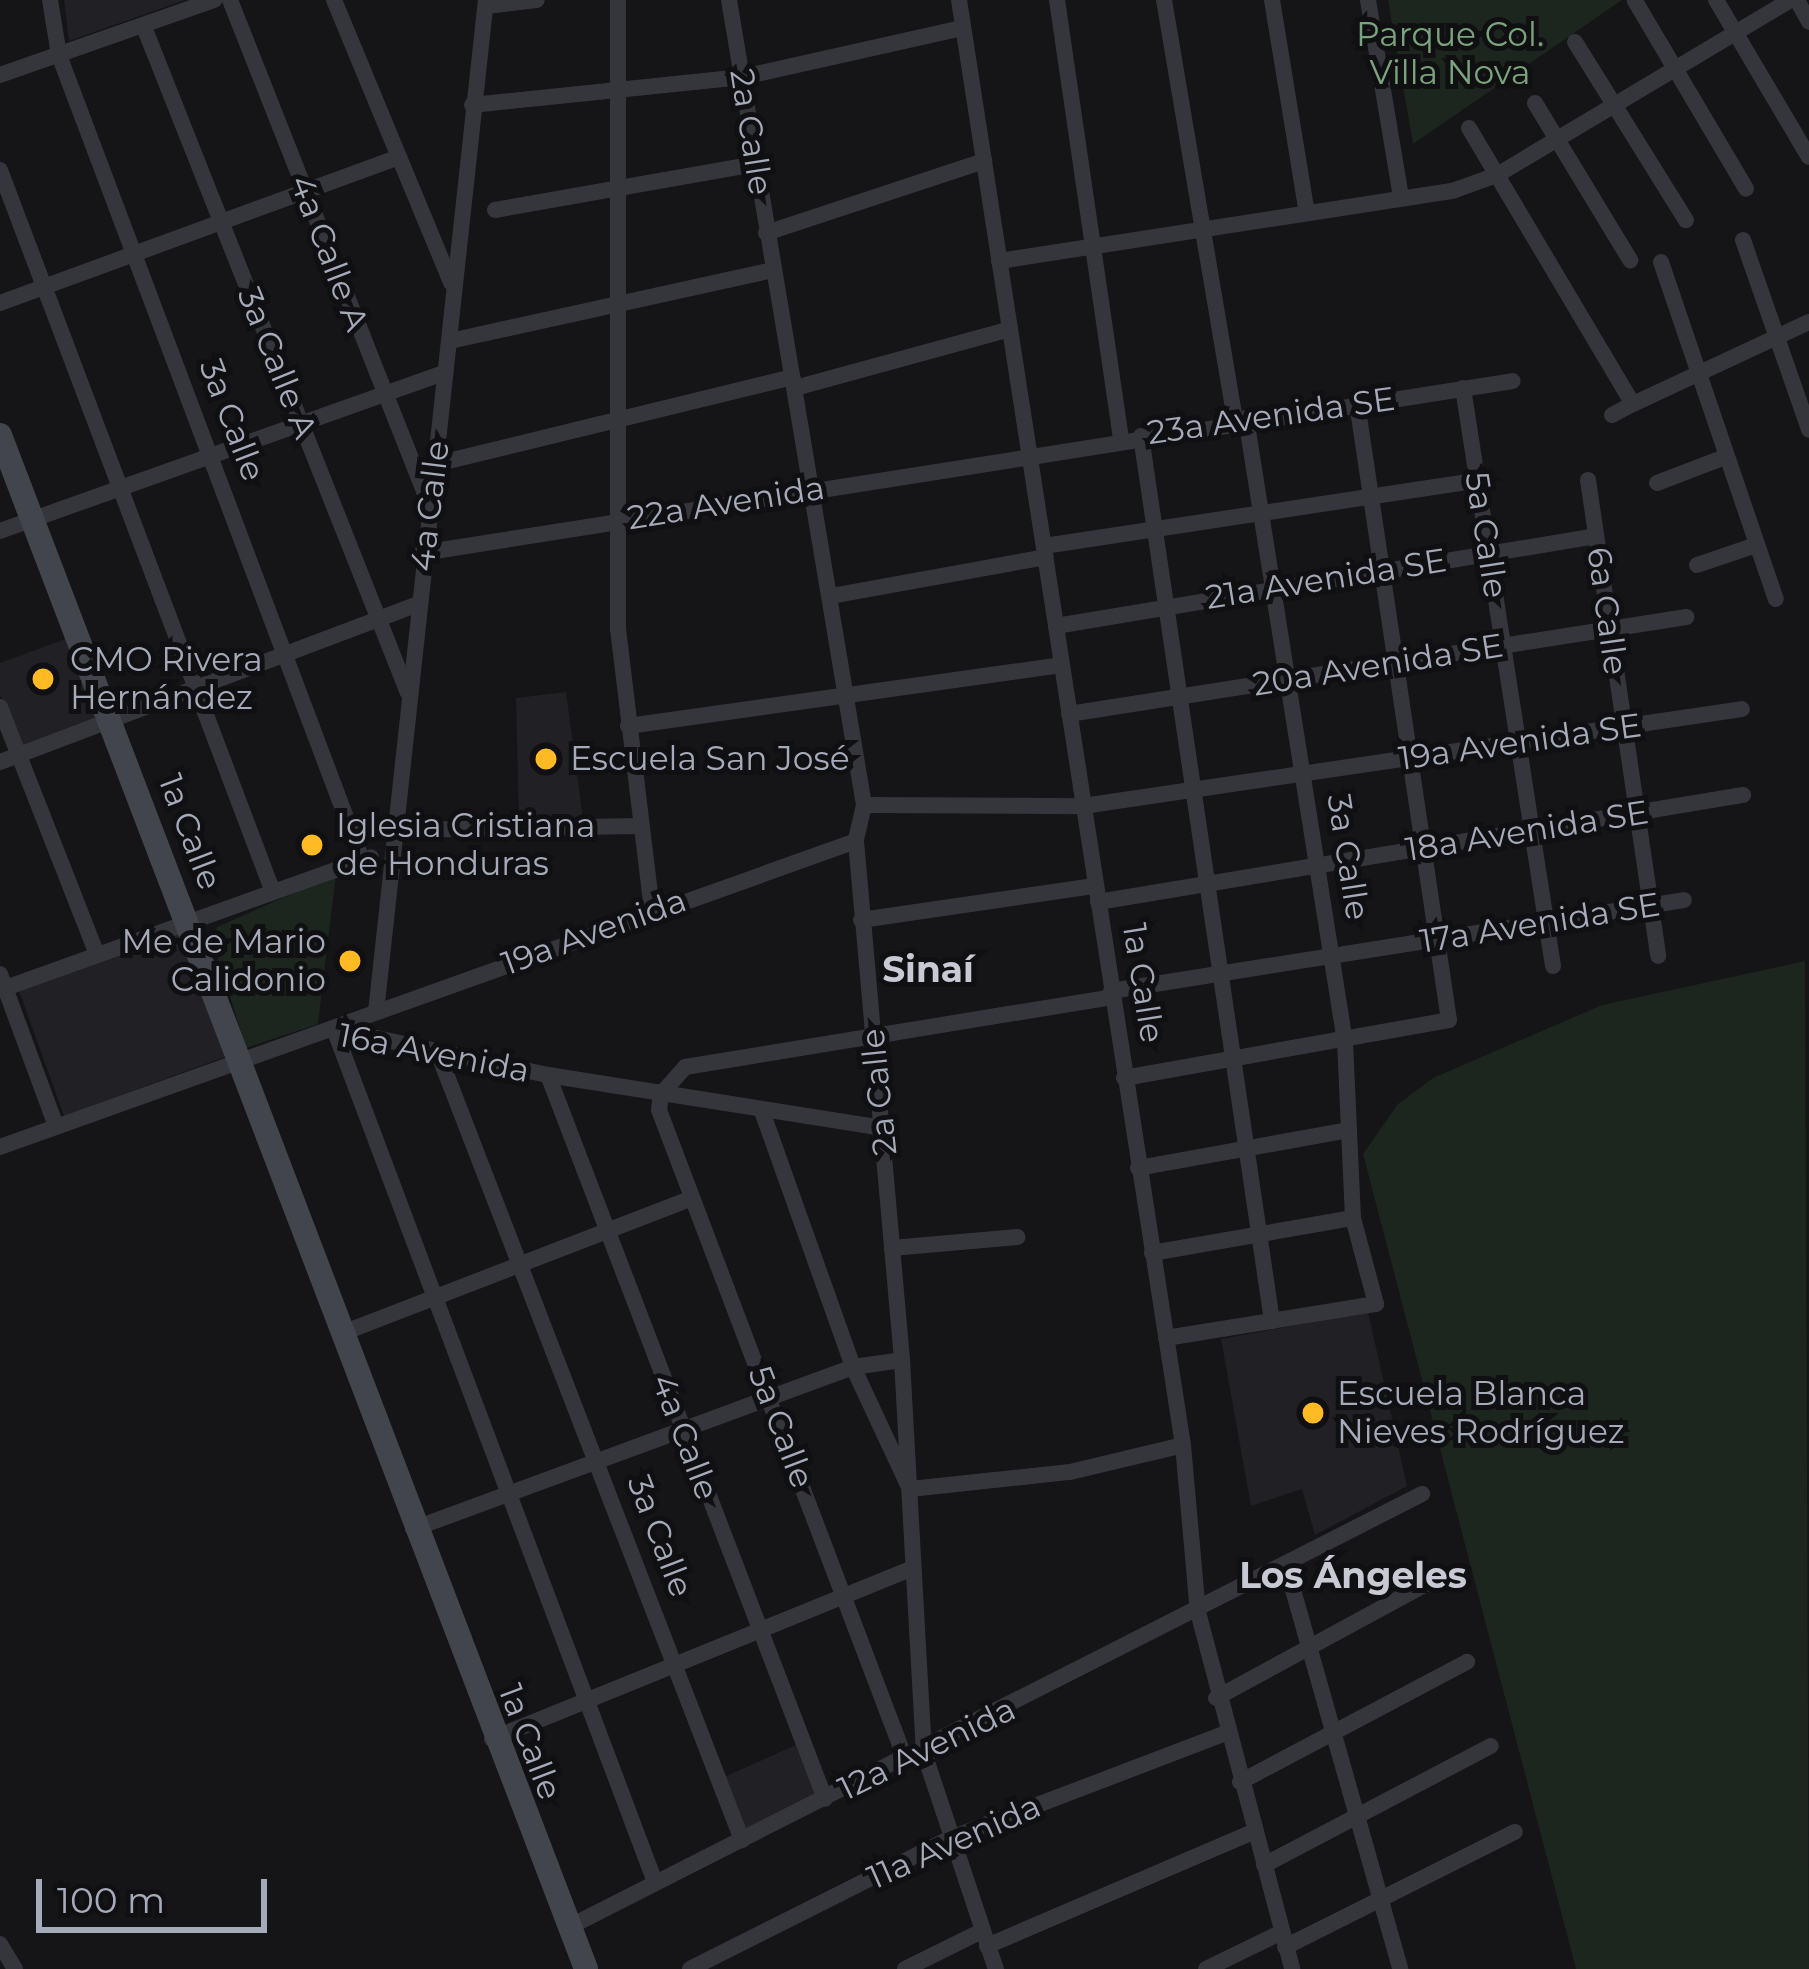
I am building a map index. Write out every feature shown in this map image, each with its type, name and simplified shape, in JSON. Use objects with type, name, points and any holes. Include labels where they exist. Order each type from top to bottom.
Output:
[{"type":"street","name":"3a Calle","points":[[50,0],[58,55],[362,860]]},
{"type":"street","points":[[0,75],[214,0]]},
{"type":"street","name":"4a Calle A","points":[[230,0],[430,505]]},
{"type":"street","points":[[334,0],[454,289]]},
{"type":"street","points":[[486,3],[537,0]]},
{"type":"street","points":[[618,0],[614,522],[628,726],[652,910]]},
{"type":"street","name":"2a Calle","points":[[729,0],[864,805],[856,841],[902,1360],[924,1753],[996,1969]]},
{"type":"street","name":"1a Calle","points":[[958,0],[1183,1445],[1198,1612],[1216,1698],[1292,1969]]},
{"type":"street","points":[[1058,0],[1121,439]]},
{"type":"street","name":"3a Calle","points":[[1164,0],[1198,230],[1261,513],[1345,1042],[1343,1131],[1353,1218],[1376,1304],[1272,1321]]},
{"type":"street","points":[[1272,0],[1306,213]]},
{"type":"street","points":[[1368,0],[1401,198]]},
{"type":"street","points":[[1716,0],[1809,158]]},
{"type":"street","points":[[999,261],[1455,190],[1497,175],[1794,0],[1809,22]]},
{"type":"street","points":[[1634,2],[1746,189]]},
{"type":"street","name":"4a Calle","points":[[376,1012],[388,851],[410,699],[422,553],[436,464],[486,3]]},
{"type":"street","name":"3a Calle A","points":[[143,27],[410,699]]},
{"type":"street","points":[[472,104],[742,76],[963,28]]},
{"type":"street","points":[[1575,42],[1618,104],[1686,220]]},
{"type":"street","points":[[1535,103],[1630,260]]},
{"type":"street","points":[[1469,128],[1634,404]]},
{"type":"street","points":[[0,303],[399,157]]},
{"type":"street","points":[[766,233],[983,161]]},
{"type":"street","points":[[495,210],[756,164]]},
{"type":"street","points":[[0,170],[272,892]]},
{"type":"street","points":[[1743,240],[1809,430]]},
{"type":"street","points":[[1661,262],[1722,458],[1776,599]]},
{"type":"street","points":[[450,341],[772,270]]},
{"type":"street","points":[[1612,415],[1809,322]]},
{"type":"street","points":[[436,464],[618,416],[794,382],[1010,329]]},
{"type":"street","points":[[0,531],[446,372]]},
{"type":"street","name":"23a Avenida SE","points":[[1030,454],[1514,381]]},
{"type":"street","name":"5a Calle","points":[[1463,388],[1553,966]]},
{"type":"street","points":[[1124,1078],[1449,1020],[1358,403]]},
{"type":"street","name":"1a Calle","points":[[0,435],[190,922],[413,1529],[568,1928]]},
{"type":"street","points":[[1141,436],[1272,1321],[1166,1338]]},
{"type":"street","name":"22a Avenida","points":[[422,553],[1030,454]]},
{"type":"street","points":[[1657,483],[1722,458]]},
{"type":"street","points":[[831,596],[1155,529],[1478,480]]},
{"type":"street","name":"6a Calle","points":[[1588,480],[1658,956]]},
{"type":"street","name":"21a Avenida SE","points":[[1056,626],[1272,586],[1596,536]]},
{"type":"street","points":[[1696,565],[1753,546]]},
{"type":"street","points":[[0,762],[418,604]]},
{"type":"street","name":"20a Avenida SE","points":[[1069,713],[1686,617]]},
{"type":"street","points":[[628,726],[847,700],[1062,665]]},
{"type":"street","points":[[0,706],[97,955]]},
{"type":"street","name":"19a Avenida SE","points":[[1083,806],[1742,709]]},
{"type":"street","name":"18a Avenida SE","points":[[861,920],[1208,884],[1743,795]]},
{"type":"street","points":[[864,805],[1083,806]]},
{"type":"street","points":[[391,830],[638,826]]},
{"type":"street","name":"19a Avenida","points":[[334,1029],[652,910],[856,841]]},
{"type":"street","points":[[56,1126],[2,984],[388,851]]},
{"type":"street","name":"17a Avenida SE","points":[[661,1094],[685,1067],[1221,973],[1684,900]]},
{"type":"street","points":[[334,1029],[430,1300],[655,1882]]},
{"type":"street","name":"16a Avenida","points":[[0,1147],[334,1029],[548,1075],[764,1114],[884,1128]]},
{"type":"street","name":"3a Calle","points":[[438,1053],[742,1840]]},
{"type":"street","name":"4a Calle","points":[[548,1075],[825,1798]]},
{"type":"street","name":"5a Calle","points":[[661,1094],[692,1198],[905,1761]]},
{"type":"street","points":[[764,1114],[853,1367],[910,1489],[1070,1472],[1183,1445]]},
{"type":"street","points":[[1138,1168],[1343,1131]]},
{"type":"street","points":[[340,1334],[692,1198]]},
{"type":"street","points":[[1152,1253],[1353,1218]]},
{"type":"street","points":[[892,1248],[1018,1237]]},
{"type":"street","points":[[413,1529],[597,1466],[853,1367],[902,1360]]},
{"type":"street","name":"12a Avenida","points":[[568,1928],[924,1753],[1422,1494]]},
{"type":"street","points":[[1286,1565],[1400,1969]]},
{"type":"street","points":[[492,1739],[913,1568]]},
{"type":"street","points":[[1216,1698],[1443,1575]]},
{"type":"street","points":[[1240,1782],[1467,1662]]},
{"type":"street","name":"11a Avenida","points":[[690,1969],[951,1838],[1226,1733]]},
{"type":"street","points":[[1264,1864],[1491,1746]]},
{"type":"street","points":[[905,1969],[1253,1832]]},
{"type":"street","points":[[1206,1969],[1380,1898],[1515,1832]]},
{"type":"street","points":[[568,1928],[586,1969]]},
{"type":"street","points":[[0,1944],[15,1969]]},
{"type":"shaded area","points":[[64,0],[185,0],[69,41]]},
{"type":"shaded area","name":"CMO Rivera Hernández","points":[[71,637],[101,716],[20,746],[0,695],[0,663]]},
{"type":"shaded area","name":"Escuela San José","points":[[566,692],[583,819],[519,821],[516,698]]},
{"type":"shaded area","points":[[184,929],[230,1055],[64,1116],[18,988]]},
{"type":"shaded area","name":"Escuela Blanca Nieves Rodríguez","points":[[1368,1312],[1407,1486],[1315,1535],[1302,1489],[1251,1506],[1221,1339]]},
{"type":"shaded area","points":[[796,1745],[816,1796],[745,1832],[724,1777]]},
{"type":"green space","name":"Parque Col. Villa Nova","points":[[1388,0],[1622,0],[1413,144]]},
{"type":"green space","points":[[336,874],[318,1024],[246,1048],[212,939],[217,927]]},
{"type":"green space","points":[[1805,961],[1809,1969],[1576,1969],[1363,1154],[1398,1104],[1433,1078],[1602,1005]]},
{"type":"place","name":"CMO Rivera Hernández","points":[[43,679]]},
{"type":"place","name":"Escuela San José","points":[[546,759]]},
{"type":"place","name":"Iglesia Cristiana de Honduras","points":[[312,845]]},
{"type":"place","name":"Me de Mario Calidonio","points":[[350,961]]},
{"type":"place","name":"Escuela Blanca Nieves Rodríguez","points":[[1313,1413]]},
{"type":"district","name":"Sinaí","points":[[928,970]]},
{"type":"district","name":"Los Ángeles","points":[[1353,1576]]}]
